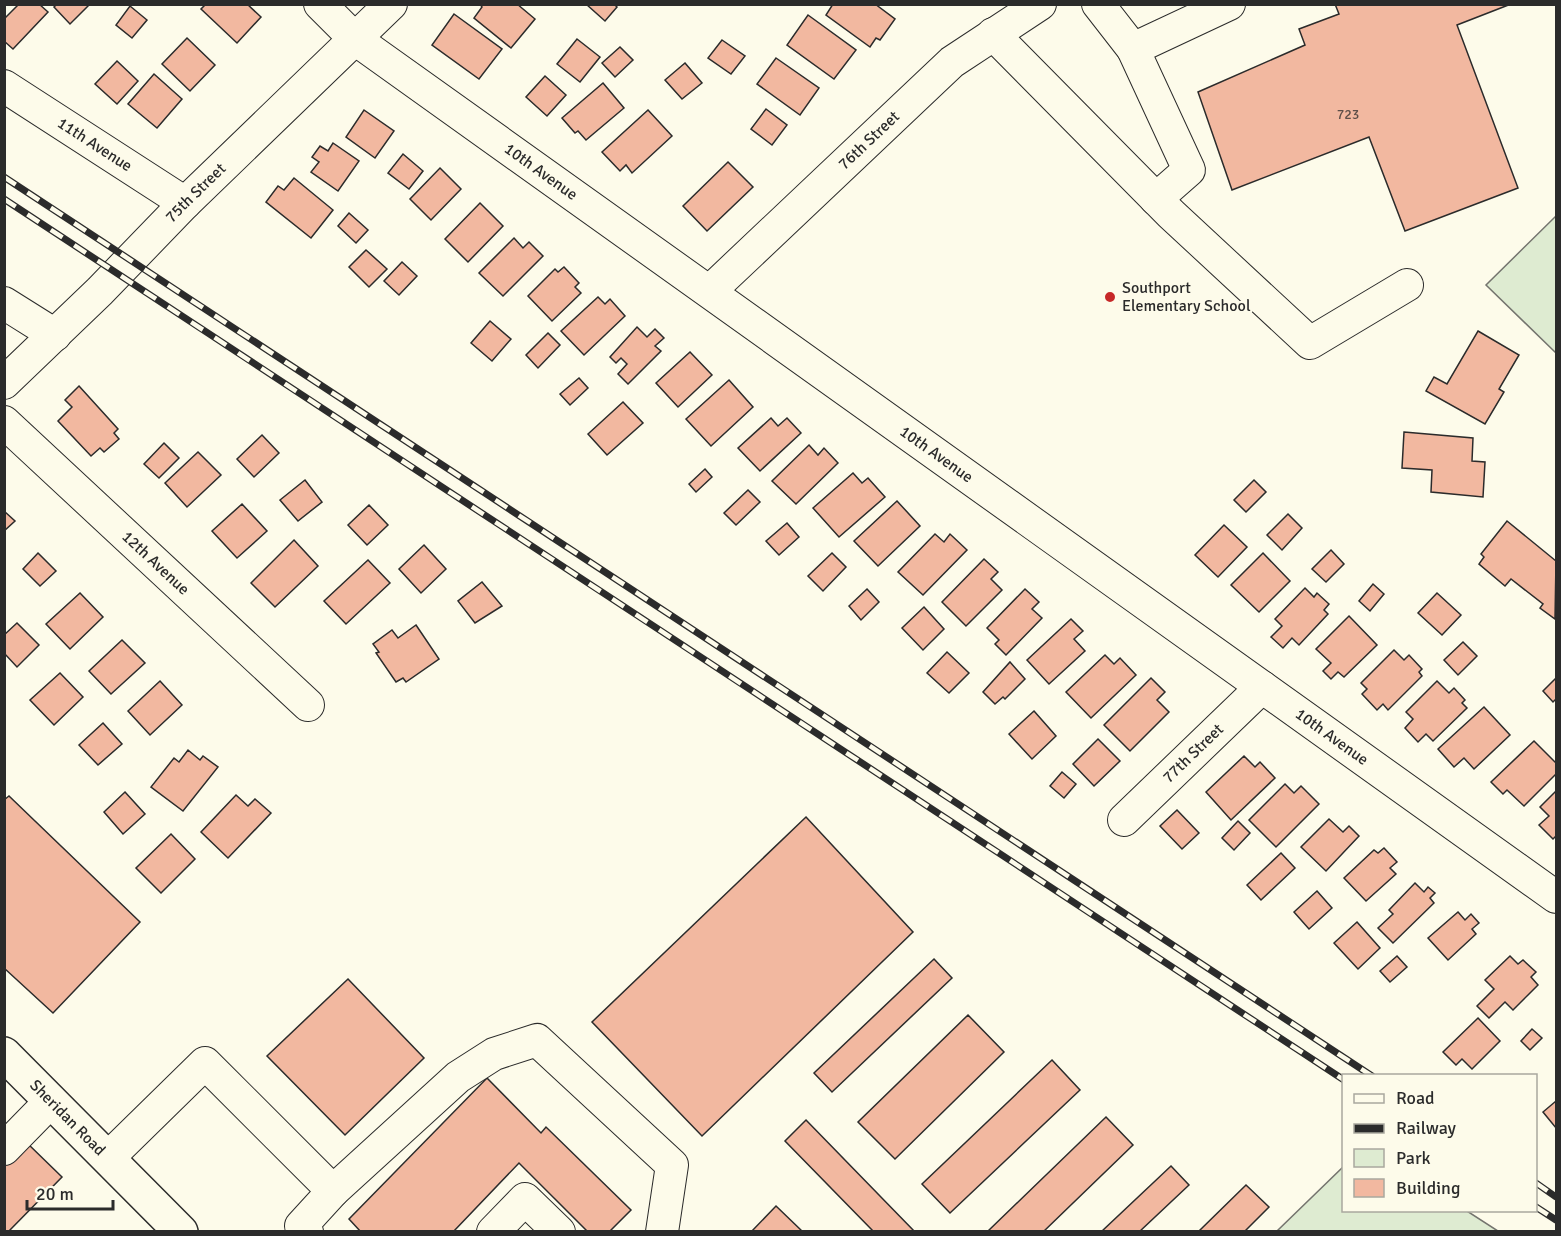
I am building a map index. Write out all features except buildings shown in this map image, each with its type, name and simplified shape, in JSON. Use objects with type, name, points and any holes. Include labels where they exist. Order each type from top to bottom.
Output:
[{"type":"main road","name":"Sheridan Road","points":[[4,1054],[181,1232]]},
{"type":"street","name":"10th Avenue","points":[[320,4],[355,39],[1557,897]]},
{"type":"street","name":"75th Street","points":[[4,383],[56,335],[185,203],[391,4]]},
{"type":"street","name":"76th Street","points":[[710,291],[952,62],[1040,4]]},
{"type":"street","points":[[1098,4],[1133,49],[1189,170],[1156,199]]},
{"type":"street","points":[[1133,49],[1228,4]]},
{"type":"street","points":[[993,34],[1156,199],[1310,343],[1407,285]]},
{"type":"street","name":"11th Avenue","points":[[4,86],[185,203]]},
{"type":"street","points":[[4,303],[56,335]]},
{"type":"street","name":"12th Avenue","points":[[4,422],[308,705]]},
{"type":"street","name":"77th Street","points":[[1124,820],[1262,687]]},
{"type":"street","points":[[301,1230],[333,1191],[458,1077],[494,1054],[537,1040],[672,1166],[662,1232]]},
{"type":"street","points":[[108,1158],[205,1063],[333,1191]]},
{"type":"street","points":[[4,1149],[51,1101]]},
{"type":"street","points":[[493,1232],[525,1199],[559,1232]]},
{"type":"green space","points":[[1556,216],[1556,353],[1486,285]]},
{"type":"green space","points":[[1342,1168],[1342,1212],[1469,1212],[1498,1231],[1277,1231]]},
{"type":"railway","points":[[4,177],[1369,1074]]},
{"type":"railway","points":[[4,199],[1342,1079]]},
{"type":"railway","points":[[1537,1184],[1556,1197]]},
{"type":"railway","points":[[1537,1208],[1556,1220]]},
{"type":"place","name":"Southport Elementary School","points":[[1110,297]]}]
